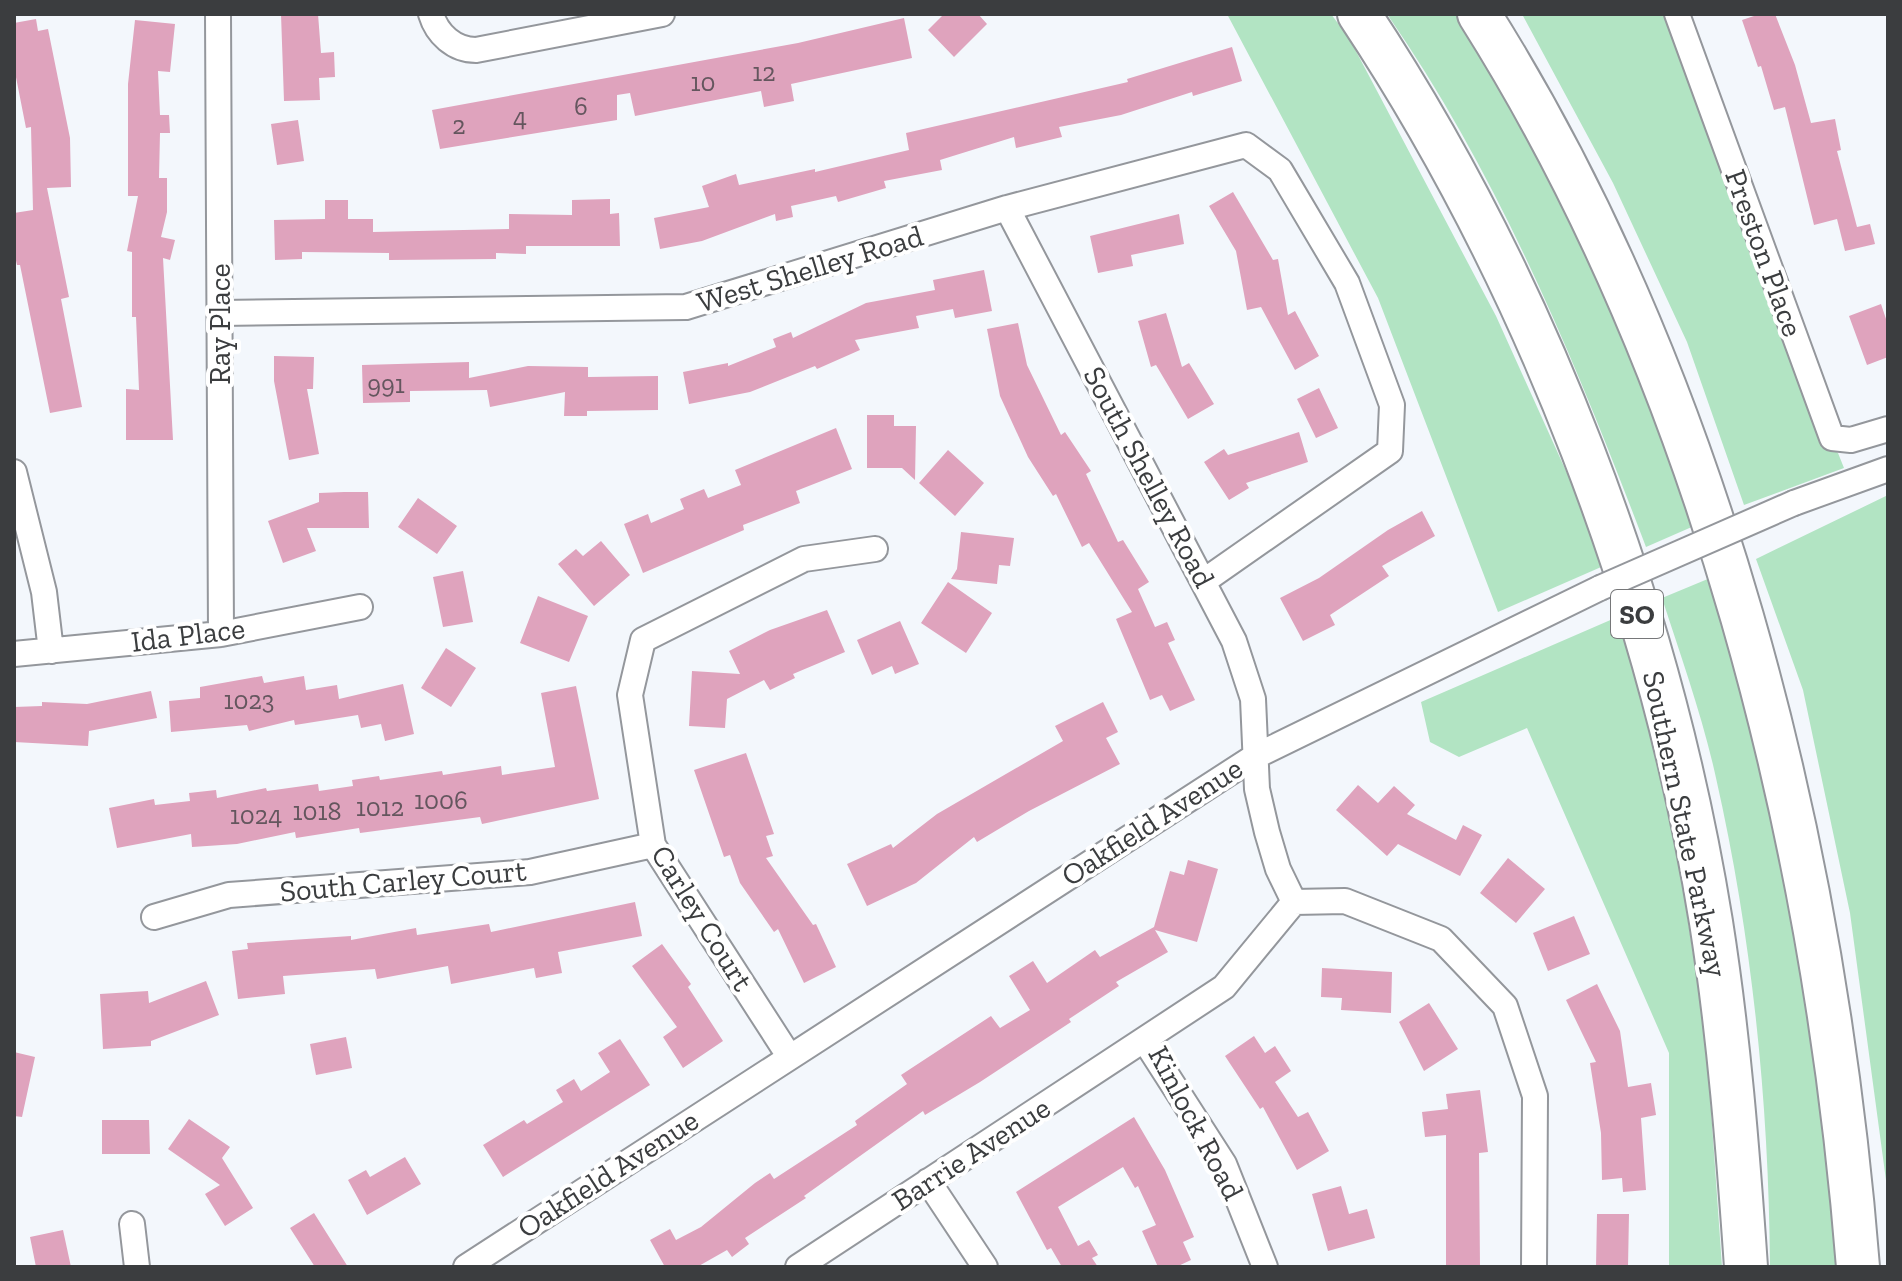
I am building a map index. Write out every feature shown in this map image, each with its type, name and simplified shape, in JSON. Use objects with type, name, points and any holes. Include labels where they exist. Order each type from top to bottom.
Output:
[{"type":"highway","name":"Southern State Parkway","points":[[1359,14],[1429,126],[1469,199],[1530,328],[1577,441],[1650,656],[1710,919],[1727,1038],[1746,1267]]},
{"type":"highway","points":[[1479,14],[1577,188],[1624,288],[1671,402],[1750,641],[1804,882],[1824,1000],[1858,1267]]},
{"type":"street","name":"Ray Place","points":[[218,14],[221,634]]},
{"type":"street","points":[[431,14],[445,39],[466,50],[662,14]]},
{"type":"street","name":"Preston Place","points":[[1677,14],[1832,438],[1851,440],[1888,429]]},
{"type":"street","name":"West Shelley Road","points":[[220,313],[686,307],[1007,208],[1246,145],[1280,170],[1347,283],[1392,405],[1390,451],[1204,581]]},
{"type":"street","name":"South Shelley Road","points":[[1007,208],[1204,581],[1249,680],[1253,699],[1254,757]]},
{"type":"street","name":"Oakfield Avenue","points":[[466,1267],[1254,757],[1600,588],[1794,503],[1888,469]]},
{"type":"street","points":[[14,472],[44,592],[51,651]]},
{"type":"street","name":"Carley Court","points":[[789,1056],[653,845],[630,695],[643,640],[804,559],[875,549]]},
{"type":"street","name":"Ida Place","points":[[14,654],[221,634],[360,607]]},
{"type":"street","points":[[1254,757],[1267,832],[1278,869],[1294,902],[1345,901],[1441,939],[1505,1006],[1535,1096],[1534,1267]]},
{"type":"street","name":"South Carley Court","points":[[154,917],[229,895],[530,872],[653,845]]},
{"type":"street","name":"Kinlock Road","points":[[1265,1267],[1224,1164],[1145,1041],[1224,987],[1294,902]]},
{"type":"street","name":"Barrie Avenue","points":[[798,1267],[1145,1041]]},
{"type":"street","points":[[928,1181],[985,1267]]},
{"type":"street","points":[[132,1224],[137,1267]]},
{"type":"green space","points":[[1227,14],[1331,14],[1349,38],[1496,316],[1608,564],[1498,612],[1378,298]]},
{"type":"green space","points":[[1387,14],[1460,14],[1518,114],[1626,327],[1694,526],[1646,547],[1592,409],[1533,273],[1465,140]]},
{"type":"green space","points":[[1522,14],[1663,14],[1822,443],[1838,453],[1844,468],[1744,505],[1687,342],[1613,183]]},
{"type":"green space","points":[[1888,495],[1888,1195],[1850,913],[1803,690],[1756,559]]},
{"type":"green space","points":[[1715,576],[1787,847],[1844,1267],[1770,1267],[1762,1083],[1749,960],[1729,838],[1711,755],[1662,598]]},
{"type":"green space","points":[[1622,615],[1673,824],[1706,1038],[1722,1267],[1669,1267],[1669,1053],[1527,728],[1459,757],[1430,742],[1421,702]]},
{"type":"building","points":[[281,14],[318,14],[321,53],[334,52],[335,77],[319,78],[320,100],[284,101]]},
{"type":"building","points":[[944,14],[978,14],[987,24],[954,57],[928,30]]},
{"type":"building","points":[[1760,14],[1775,14],[1795,65],[1811,123],[1835,119],[1841,150],[1837,151],[1857,227],[1870,224],[1875,244],[1845,251],[1837,219],[1814,225],[1785,107],[1774,110],[1761,66],[1758,67],[1742,20]]},
{"type":"building","points":[[904,18],[912,58],[791,84],[794,101],[764,107],[761,91],[635,116],[630,93],[617,95],[617,120],[440,149],[432,110],[798,43]]},
{"type":"building","points":[[36,19],[38,31],[48,29],[70,138],[71,187],[47,188],[69,297],[61,299],[82,407],[50,413],[20,265],[17,265],[14,252],[14,213],[33,210],[31,127],[26,128],[14,67],[14,23]]},
{"type":"building","points":[[135,20],[175,24],[170,72],[158,71],[160,115],[169,115],[170,133],[160,133],[159,178],[167,178],[167,212],[161,237],[175,240],[170,260],[163,258],[173,440],[126,440],[126,389],[139,390],[136,317],[132,317],[132,252],[127,251],[138,196],[128,196],[128,84]]},
{"type":"building","points":[[1232,47],[1242,81],[1193,96],[1192,92],[1121,115],[1059,127],[1062,137],[1016,148],[1014,137],[940,160],[942,170],[884,181],[886,188],[838,202],[836,196],[791,206],[793,217],[776,221],[775,214],[702,241],[660,249],[654,218],[709,207],[702,186],[736,174],[739,185],[815,169],[815,172],[909,150],[906,133],[1128,82],[1127,79]]},
{"type":"building","points":[[298,120],[304,161],[277,165],[271,124]]},
{"type":"building","points":[[1233,192],[1273,260],[1278,259],[1288,315],[1295,311],[1319,356],[1295,370],[1261,307],[1247,310],[1236,251],[1209,206]]},
{"type":"building","points":[[610,199],[610,214],[619,213],[620,246],[526,246],[526,254],[496,253],[496,259],[389,260],[389,253],[302,252],[302,259],[275,260],[274,220],[325,219],[325,200],[348,200],[348,219],[373,219],[373,232],[509,229],[509,214],[572,215],[572,200]]},
{"type":"building","points":[[1179,214],[1184,244],[1131,255],[1133,266],[1098,273],[1090,236]]},
{"type":"building","points":[[984,270],[992,311],[955,318],[953,309],[916,316],[919,328],[855,340],[860,350],[817,369],[815,366],[750,392],[689,404],[683,372],[728,363],[728,366],[776,347],[773,339],[791,332],[793,338],[866,303],[935,290],[933,280]]},
{"type":"building","points":[[1881,304],[1888,325],[1888,357],[1867,365],[1849,316]]},
{"type":"building","points":[[1166,313],[1182,367],[1189,363],[1214,404],[1188,419],[1156,365],[1151,367],[1138,321]]},
{"type":"building","points":[[1018,323],[1027,365],[1061,435],[1065,432],[1091,471],[1086,474],[1118,542],[1123,540],[1149,582],[1138,589],[1155,627],[1167,622],[1175,640],[1168,643],[1195,700],[1170,711],[1162,695],[1150,700],[1116,619],[1132,612],[1089,543],[1082,547],[1056,494],[1053,496],[1028,457],[1000,396],[987,329]]},
{"type":"building","points":[[274,356],[314,357],[313,389],[307,389],[319,454],[289,460],[274,381]]},
{"type":"building","points":[[469,362],[469,378],[528,366],[588,367],[588,377],[658,376],[658,410],[587,411],[587,416],[564,416],[565,392],[490,407],[487,390],[410,391],[410,402],[363,403],[362,365]]},
{"type":"building","points":[[1319,388],[1338,428],[1316,438],[1297,399]]},
{"type":"building","points":[[867,415],[894,415],[894,426],[916,426],[915,480],[902,468],[867,468]]},
{"type":"building","points":[[836,428],[852,469],[796,491],[800,503],[743,525],[744,530],[643,573],[624,524],[648,514],[651,523],[684,509],[680,499],[704,489],[708,498],[741,485],[735,470]]},
{"type":"building","points":[[1299,432],[1308,462],[1246,483],[1249,488],[1229,500],[1204,462],[1224,449],[1228,455]]},
{"type":"building","points":[[948,450],[984,483],[955,516],[919,483]]},
{"type":"building","points":[[368,492],[369,528],[307,528],[316,551],[283,563],[268,521],[319,502],[319,493]]},
{"type":"building","points":[[418,498],[457,526],[437,554],[398,527]]},
{"type":"building","points":[[1422,511],[1435,536],[1382,566],[1389,576],[1330,615],[1335,625],[1303,641],[1280,598],[1319,578],[1388,530]]},
{"type":"building","points":[[961,532],[1014,538],[1010,566],[999,565],[997,584],[951,579],[957,569]]},
{"type":"building","points":[[601,541],[630,575],[594,606],[558,564],[576,549],[583,556]]},
{"type":"building","points":[[463,571],[473,622],[443,627],[433,577]]},
{"type":"building","points":[[948,582],[992,613],[966,653],[921,623]]},
{"type":"building","points":[[538,596],[588,616],[569,662],[520,643]]},
{"type":"building","points":[[827,610],[845,652],[793,674],[795,678],[770,690],[764,680],[727,699],[725,728],[689,726],[692,671],[740,674],[729,651],[770,630]]},
{"type":"building","points":[[900,621],[919,664],[895,674],[892,666],[872,675],[857,640]]},
{"type":"building","points":[[446,648],[476,668],[451,707],[421,688]]},
{"type":"building","points":[[262,676],[264,683],[304,676],[306,690],[337,685],[339,699],[403,684],[414,734],[385,741],[381,724],[361,728],[358,715],[295,725],[294,720],[249,731],[247,725],[171,732],[169,701],[200,698],[200,687]]},
{"type":"building","points":[[576,686],[599,799],[482,824],[480,817],[360,833],[359,828],[296,838],[295,832],[237,844],[192,847],[191,834],[117,848],[109,808],[154,799],[155,805],[190,801],[189,793],[216,790],[217,798],[266,788],[267,791],[318,784],[319,791],[353,786],[352,780],[379,776],[380,780],[442,771],[443,775],[501,766],[502,775],[555,767],[541,693]]},
{"type":"building","points":[[151,691],[157,718],[89,731],[88,746],[14,742],[14,707],[42,706],[42,702],[87,704]]},
{"type":"building","points":[[1103,702],[1118,732],[1106,738],[1120,764],[977,842],[974,837],[916,883],[867,906],[847,864],[891,844],[893,848],[937,814],[1063,741],[1055,726]]},
{"type":"building","points":[[746,753],[774,834],[766,836],[773,856],[766,858],[813,925],[816,924],[836,967],[804,983],[778,929],[774,932],[740,883],[730,855],[724,857],[694,770]]},
{"type":"building","points":[[1358,785],[1378,803],[1394,786],[1415,805],[1407,814],[1456,840],[1463,825],[1482,835],[1460,876],[1398,844],[1387,856],[1336,810]]},
{"type":"building","points":[[1508,858],[1545,889],[1516,923],[1480,893]]},
{"type":"building","points":[[1188,860],[1218,869],[1197,942],[1155,930],[1168,952],[1116,982],[1119,986],[1069,1019],[1071,1022],[980,1082],[925,1115],[923,1111],[804,1196],[806,1198],[745,1238],[749,1244],[732,1257],[727,1250],[697,1267],[665,1267],[650,1240],[670,1229],[676,1240],[701,1227],[770,1173],[774,1179],[857,1125],[855,1121],[907,1084],[901,1075],[991,1016],[1000,1028],[1030,1010],[1009,976],[1033,961],[1047,983],[1095,950],[1100,957],[1154,927],[1170,871],[1184,875]]},
{"type":"building","points":[[635,902],[642,936],[558,952],[562,973],[536,978],[534,968],[451,984],[448,966],[377,979],[375,969],[283,976],[285,994],[238,999],[232,951],[248,949],[247,943],[351,936],[351,940],[416,928],[417,935],[489,924],[491,932]]},
{"type":"building","points":[[1574,916],[1590,954],[1548,971],[1533,933]]},
{"type":"building","points":[[662,944],[691,984],[688,987],[723,1041],[683,1068],[663,1037],[677,1027],[632,966]]},
{"type":"building","points":[[1322,968],[1392,972],[1391,1013],[1341,1010],[1342,998],[1321,997]]},
{"type":"building","points":[[206,981],[219,1015],[151,1041],[151,1046],[103,1049],[100,994],[148,991],[149,1003]]},
{"type":"building","points":[[1597,984],[1620,1031],[1628,1087],[1651,1083],[1656,1115],[1641,1118],[1646,1190],[1623,1192],[1622,1178],[1602,1180],[1601,1133],[1590,1063],[1596,1062],[1566,1000]]},
{"type":"building","points":[[1429,1003],[1458,1049],[1424,1071],[1399,1022]]},
{"type":"building","points":[[1254,1036],[1265,1053],[1275,1046],[1291,1071],[1275,1082],[1298,1117],[1308,1112],[1329,1151],[1297,1170],[1263,1107],[1260,1109],[1225,1056]]},
{"type":"building","points":[[346,1037],[352,1068],[316,1075],[310,1044]]},
{"type":"building","points":[[620,1039],[650,1085],[503,1177],[483,1145],[524,1120],[527,1124],[563,1102],[556,1090],[574,1079],[581,1091],[610,1072],[598,1053]]},
{"type":"building","points":[[14,1052],[35,1057],[22,1117],[14,1116]]},
{"type":"building","points":[[1480,1090],[1488,1152],[1479,1153],[1480,1267],[1446,1267],[1446,1135],[1425,1137],[1422,1112],[1448,1109],[1446,1094]]},
{"type":"building","points":[[1134,1117],[1165,1170],[1194,1237],[1183,1242],[1191,1260],[1176,1267],[1158,1267],[1142,1231],[1156,1225],[1138,1186],[1135,1188],[1123,1167],[1058,1207],[1078,1246],[1089,1240],[1098,1255],[1092,1258],[1098,1267],[1062,1267],[1051,1248],[1047,1250],[1016,1192]]},
{"type":"building","points":[[189,1119],[230,1147],[222,1158],[253,1208],[225,1226],[205,1194],[220,1185],[168,1149]]},
{"type":"building","points":[[102,1120],[149,1120],[150,1154],[102,1154]]},
{"type":"building","points":[[405,1157],[421,1184],[367,1215],[348,1180],[366,1170],[370,1177]]},
{"type":"building","points":[[1341,1186],[1349,1214],[1367,1209],[1375,1238],[1328,1251],[1312,1194]]},
{"type":"building","points":[[314,1213],[348,1267],[315,1267],[290,1228]]},
{"type":"building","points":[[1597,1214],[1629,1214],[1628,1267],[1596,1267]]},
{"type":"building","points":[[63,1230],[71,1267],[36,1267],[30,1237]]}]
